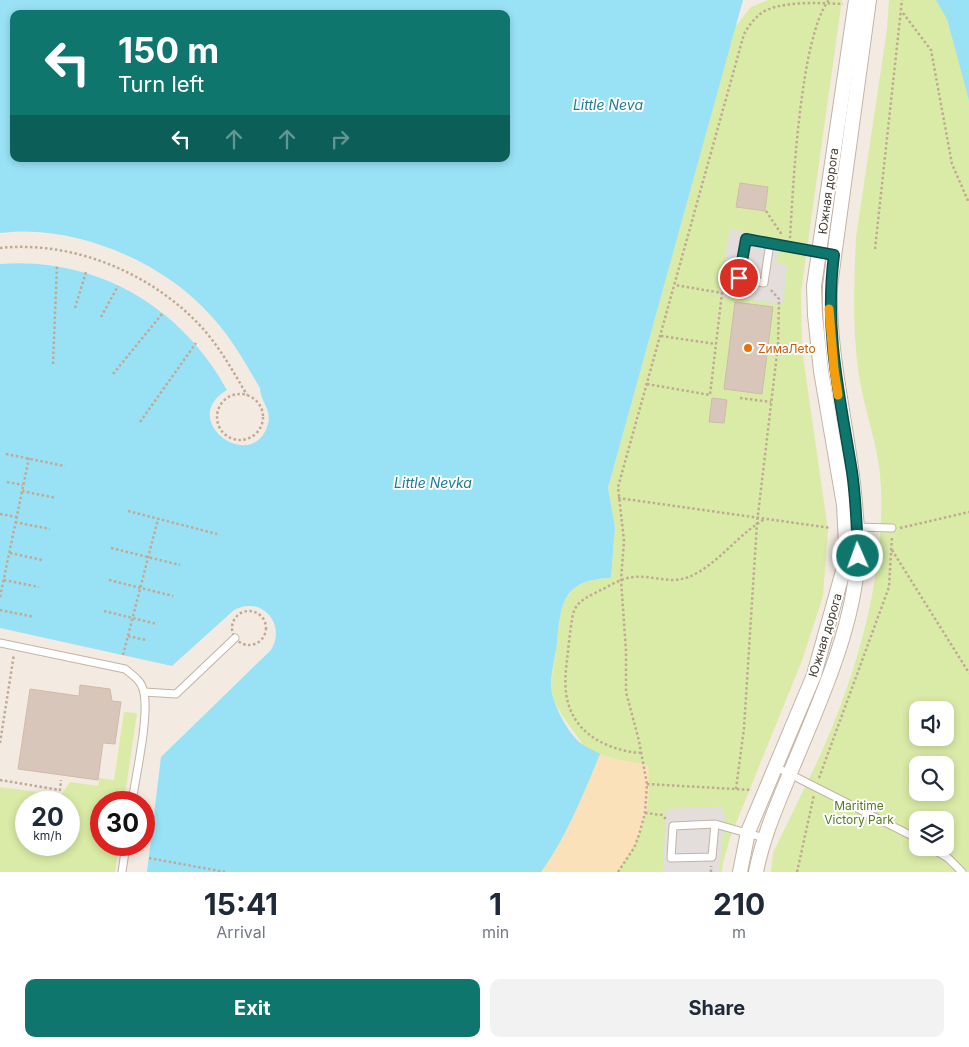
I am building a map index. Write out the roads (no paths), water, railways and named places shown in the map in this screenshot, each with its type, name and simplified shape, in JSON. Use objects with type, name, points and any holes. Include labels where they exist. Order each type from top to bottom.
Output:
[{"type":"street","name":"Южная дорога","points":[[740,872],[748,832],[817,666],[845,564],[845,527],[824,338],[814,286],[859,5]]},
{"type":"street","name":"Южная дорога","points":[[824,338],[859,5]]},
{"type":"street","name":"Южная дорога","points":[[756,872],[764,838],[826,682],[844,630],[853,591],[858,556],[845,527]]},
{"type":"lane","points":[[770,243],[764,283],[739,278],[746,239],[770,243],[834,255]]},
{"type":"lane","points":[[845,527],[892,528]]},
{"type":"lane","points":[[144,692],[176,694],[235,638]]},
{"type":"lane","points":[[0,643],[125,669],[138,679],[144,692],[145,708],[134,791]]},
{"type":"lane","points":[[774,766],[909,834]]},
{"type":"lane","points":[[715,824],[712,857],[671,858],[673,826],[715,824],[764,838]]},
{"type":"lane","points":[[122,872],[124,856]]},
{"type":"lane","points":[[945,856],[962,872]]},
{"type":"water","name":"Little Nevka","points":[[0,0],[743,0],[608,488],[615,527],[611,578],[582,583],[573,589],[567,596],[560,617],[551,682],[554,700],[564,722],[578,741],[600,754],[567,830],[541,872],[147,872],[149,856],[155,856],[155,806],[161,757],[271,650],[276,631],[269,615],[262,609],[244,606],[234,610],[172,666],[0,628],[0,264],[35,264],[70,269],[102,279],[132,293],[160,311],[186,334],[208,360],[227,390],[214,402],[210,415],[214,428],[223,438],[235,444],[248,445],[260,439],[269,419],[260,388],[238,352],[213,318],[193,298],[170,280],[144,264],[116,251],[58,234],[28,231],[0,233]]},
{"type":"water","points":[[936,0],[969,0],[969,100],[947,19]]},
{"type":"place","name":"ZимаЛеtо","points":[[748,348]]},
{"type":"water label","name":"Little Neva","points":[[608,104]]},
{"type":"park label","name":"Maritime Victory Park","points":[[859,812]]}]
